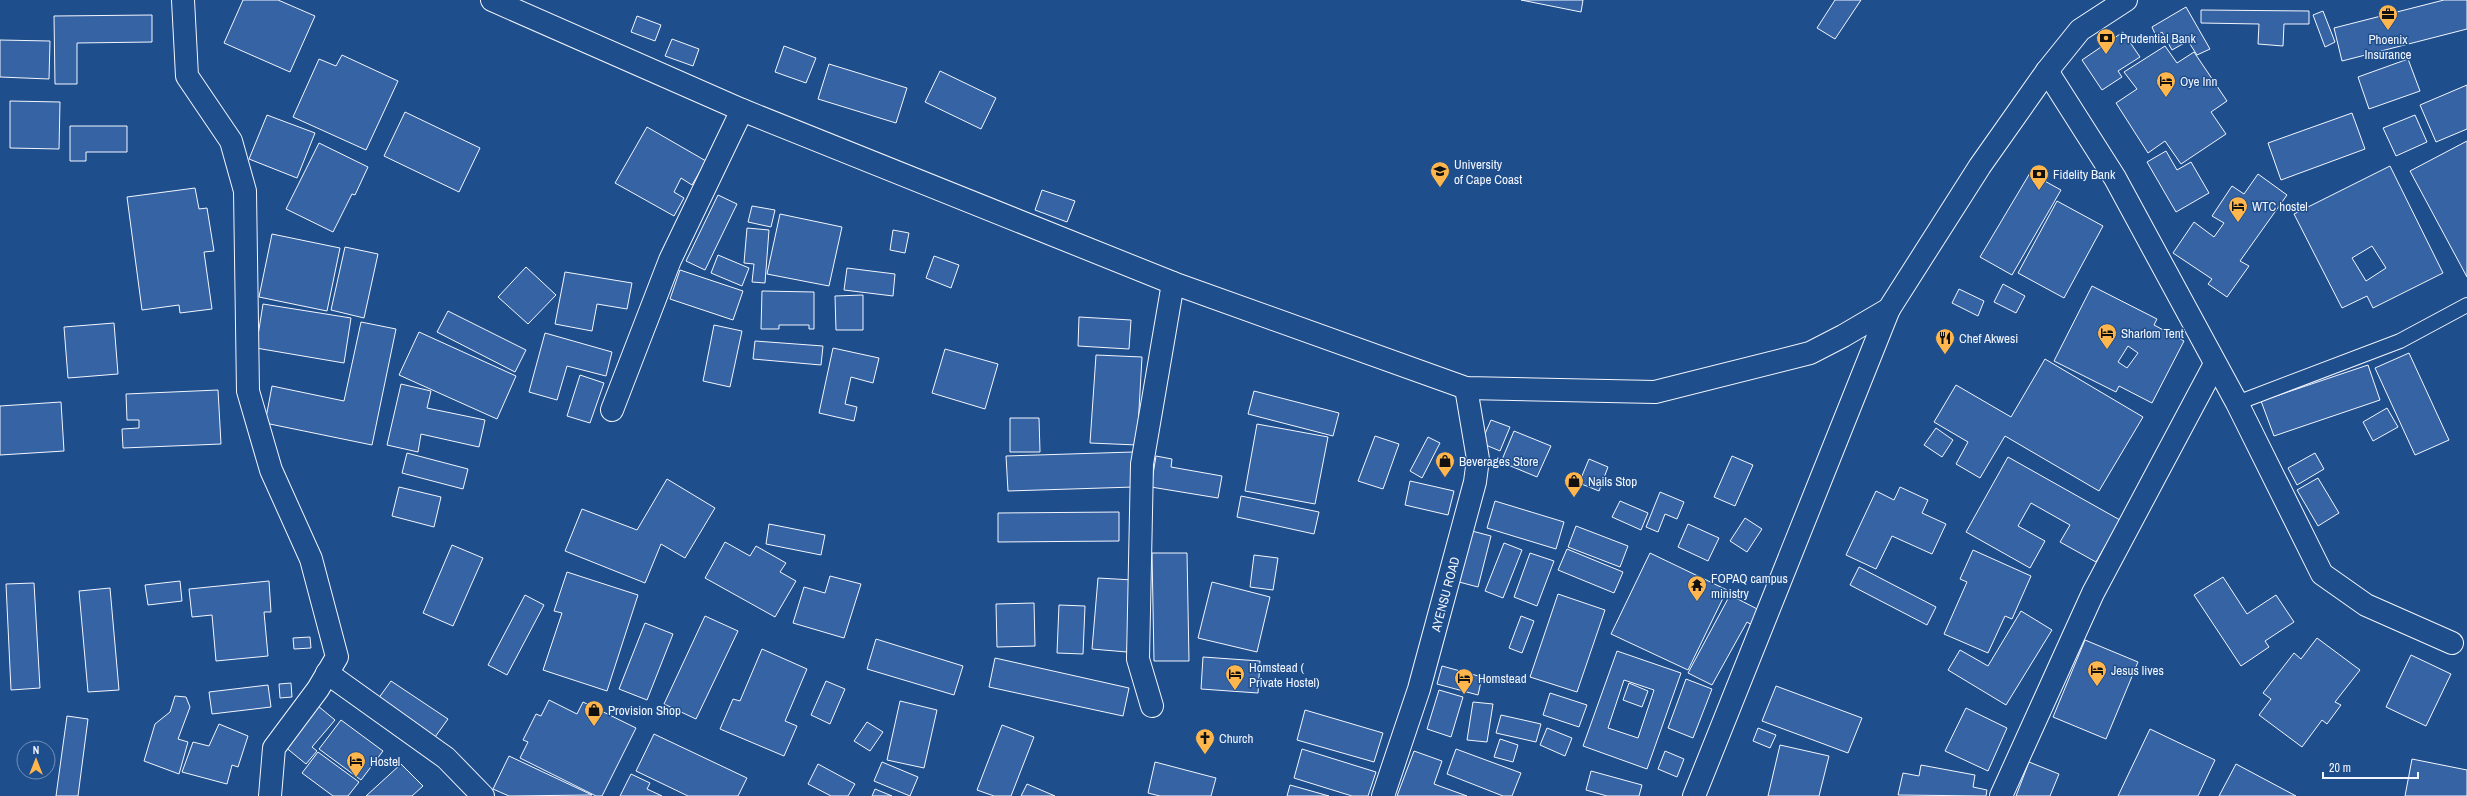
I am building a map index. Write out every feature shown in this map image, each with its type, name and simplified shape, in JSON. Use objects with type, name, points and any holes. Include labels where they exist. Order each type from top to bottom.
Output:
[{"type":"street","points":[[182,0],[187,76],[231,141],[245,191],[248,391],[271,470],[311,559],[337,657],[274,748],[270,796]]},
{"type":"street","points":[[492,0],[742,110],[1173,283],[1466,388],[1655,392],[1810,353],[1843,336],[1889,309]]},
{"type":"street","points":[[1694,796],[1889,309],[1980,166],[2047,71],[2080,30],[2126,0]]},
{"type":"street","points":[[2047,71],[2115,178],[2237,403],[2322,574],[2366,605],[2452,643]]},
{"type":"street","points":[[612,410],[670,260],[742,110]]},
{"type":"street","points":[[1152,706],[1138,659],[1142,464],[1173,283]]},
{"type":"street","points":[[2001,796],[2093,593],[2215,364]]},
{"type":"street","name":"AYENSU ROAD","points":[[1384,796],[1419,689],[1475,482],[1478,459],[1466,388]]},
{"type":"street","points":[[327,673],[446,758],[483,796]]},
{"type":"lane","points":[[2237,403],[2400,341],[2467,305]]},
{"type":"building","points":[[243,0],[278,0],[315,16],[290,72],[224,43]]},
{"type":"building","points":[[1521,0],[1583,0],[1581,12]]},
{"type":"building","points":[[1835,0],[1861,0],[1835,39],[1817,28]]},
{"type":"building","points":[[2444,0],[2467,0],[2467,29],[2342,61],[2334,28]]},
{"type":"building","points":[[2186,7],[2210,49],[2197,55],[2188,41],[2172,50],[2162,32],[2156,36],[2152,27]]},
{"type":"building","points":[[2201,10],[2309,11],[2309,24],[2284,24],[2283,46],[2258,44],[2259,24],[2201,23]]},
{"type":"building","points":[[2323,11],[2335,42],[2325,47],[2313,15]]},
{"type":"building","points":[[152,15],[152,42],[77,43],[77,84],[55,84],[54,16]]},
{"type":"building","points":[[637,16],[661,25],[655,41],[631,32]]},
{"type":"building","points":[[2123,32],[2140,57],[2118,71],[2122,77],[2102,90],[2082,60]]},
{"type":"building","points":[[672,39],[699,49],[693,66],[665,56]]},
{"type":"building","points":[[0,40],[50,41],[49,79],[0,77]]},
{"type":"building","points":[[784,46],[816,58],[806,83],[775,72]]},
{"type":"building","points":[[2165,46],[2177,63],[2194,52],[2227,101],[2211,112],[2226,134],[2181,164],[2165,141],[2148,153],[2116,103],[2137,89],[2124,72]]},
{"type":"building","points":[[342,55],[398,81],[366,150],[293,117],[319,59],[336,66]]},
{"type":"building","points":[[2408,59],[2420,91],[2369,109],[2358,77]]},
{"type":"building","points":[[829,64],[907,88],[896,123],[818,99]]},
{"type":"building","points":[[940,71],[996,98],[981,129],[925,102]]},
{"type":"building","points":[[2467,85],[2467,129],[2436,142],[2420,105]]},
{"type":"building","points":[[10,101],[60,102],[59,149],[10,148]]},
{"type":"building","points":[[405,112],[480,148],[459,192],[384,156]]},
{"type":"building","points":[[2352,113],[2365,149],[2281,180],[2268,143]]},
{"type":"building","points":[[267,115],[315,133],[297,178],[249,159]]},
{"type":"building","points":[[2415,115],[2427,142],[2396,156],[2383,128]]},
{"type":"building","points":[[70,126],[127,126],[127,152],[86,152],[86,161],[70,161]]},
{"type":"building","points":[[647,127],[706,161],[692,185],[681,178],[674,192],[684,198],[674,216],[615,183]]},
{"type":"building","points":[[2467,141],[2467,277],[2410,171]]},
{"type":"building","points":[[319,143],[368,167],[355,195],[352,194],[333,232],[286,209]]},
{"type":"building","points":[[2166,151],[2177,170],[2191,162],[2209,193],[2176,212],[2147,162]]},
{"type":"building","points":[[2390,166],[2443,273],[2373,308],[2367,296],[2342,308],[2294,214]],"holes":[[[2372,246],[2386,268],[2366,281],[2352,258]]]},
{"type":"building","points":[[2030,173],[2061,190],[2012,275],[1980,257]]},
{"type":"building","points":[[2258,174],[2287,195],[2240,261],[2249,266],[2227,297],[2208,284],[2212,279],[2173,253],[2194,222],[2214,237],[2224,223],[2212,216],[2232,186],[2244,194]]},
{"type":"building","points":[[195,188],[199,209],[207,208],[214,251],[204,252],[212,309],[180,313],[179,305],[142,310],[127,197]]},
{"type":"building","points":[[1042,190],[1075,201],[1067,222],[1035,210]]},
{"type":"building","points":[[718,195],[737,204],[705,270],[686,261]]},
{"type":"building","points":[[2057,201],[2103,226],[2064,298],[2018,273]]},
{"type":"building","points":[[752,206],[775,210],[771,227],[748,222]]},
{"type":"building","points":[[780,214],[842,227],[829,286],[767,274]]},
{"type":"building","points":[[747,228],[769,230],[765,283],[752,282],[754,264],[744,263]]},
{"type":"building","points":[[893,230],[909,233],[905,253],[890,250]]},
{"type":"building","points":[[272,234],[340,248],[327,311],[259,297]]},
{"type":"building","points":[[345,247],[378,254],[364,318],[331,310]]},
{"type":"building","points":[[718,255],[749,268],[742,286],[711,273]]},
{"type":"building","points":[[934,256],[959,265],[951,288],[926,278]]},
{"type":"building","points":[[526,267],[556,295],[528,324],[498,297]]},
{"type":"building","points":[[847,268],[895,274],[893,296],[844,290]]},
{"type":"building","points":[[680,270],[743,291],[733,320],[670,299]]},
{"type":"building","points":[[565,272],[632,283],[627,309],[597,304],[592,331],[555,324]]},
{"type":"building","points":[[2003,284],[2025,296],[2016,313],[1994,302]]},
{"type":"building","points":[[2092,286],[2157,319],[2154,325],[2184,341],[2152,403],[2119,386],[2116,392],[2054,361]],"holes":[[[2128,346],[2138,353],[2127,368],[2118,362]]]},
{"type":"building","points":[[1959,289],[1984,301],[1978,316],[1952,303]]},
{"type":"building","points":[[762,291],[814,292],[814,329],[809,329],[809,325],[779,325],[779,329],[761,329]]},
{"type":"building","points":[[863,295],[863,330],[836,330],[835,296]]},
{"type":"building","points":[[263,304],[351,318],[344,363],[256,348]]},
{"type":"building","points":[[448,311],[526,350],[515,372],[437,332]]},
{"type":"building","points":[[1079,317],[1131,320],[1129,349],[1078,346]]},
{"type":"building","points":[[361,322],[396,329],[372,445],[265,423],[272,386],[344,401]]},
{"type":"building","points":[[114,323],[118,374],[68,378],[64,327]]},
{"type":"building","points":[[714,325],[742,331],[730,387],[703,381]]},
{"type":"building","points":[[419,332],[516,376],[497,419],[399,375]]},
{"type":"building","points":[[545,333],[612,352],[606,376],[567,366],[557,400],[529,392]]},
{"type":"building","points":[[755,341],[823,346],[821,365],[753,359]]},
{"type":"building","points":[[833,348],[879,358],[873,383],[851,377],[845,404],[857,407],[854,421],[819,413]]},
{"type":"building","points":[[945,349],[998,364],[985,409],[932,393]]},
{"type":"building","points":[[2409,353],[2449,440],[2415,455],[2375,368]]},
{"type":"building","points":[[1096,355],[1142,357],[1137,445],[1090,443]]},
{"type":"building","points":[[2045,359],[2143,417],[2099,491],[2005,436],[1980,478],[1956,464],[1968,442],[1934,422],[1956,385],[2011,417]]},
{"type":"building","points":[[2368,365],[2380,400],[2274,436],[2261,401]]},
{"type":"building","points":[[580,375],[604,383],[590,423],[567,416]]},
{"type":"building","points":[[401,384],[431,391],[427,408],[485,420],[479,447],[421,434],[418,452],[387,445]]},
{"type":"building","points":[[218,390],[221,444],[123,448],[122,429],[139,428],[139,420],[127,420],[126,394]]},
{"type":"building","points":[[1254,391],[1339,413],[1333,436],[1248,414]]},
{"type":"building","points":[[61,402],[64,451],[0,455],[0,406]]},
{"type":"building","points":[[2387,408],[2398,427],[2373,441],[2363,422]]},
{"type":"building","points":[[1010,418],[1039,418],[1040,452],[1010,452]]},
{"type":"building","points":[[1491,420],[1510,427],[1500,451],[1481,443]]},
{"type":"building","points":[[1257,424],[1328,437],[1315,504],[1245,491]]},
{"type":"building","points":[[1936,428],[1953,440],[1942,457],[1924,445]]},
{"type":"building","points":[[1514,431],[1551,446],[1537,477],[1501,462]]},
{"type":"building","points":[[1375,436],[1399,444],[1383,489],[1358,481]]},
{"type":"building","points":[[1428,437],[1440,443],[1422,478],[1410,471]]},
{"type":"building","points":[[1133,452],[1134,487],[1008,491],[1006,456]]},
{"type":"building","points":[[407,453],[468,469],[463,489],[402,473]]},
{"type":"building","points":[[2315,453],[2324,469],[2297,485],[2288,468]]},
{"type":"building","points":[[1156,456],[1172,459],[1171,467],[1222,476],[1218,498],[1151,487]]},
{"type":"building","points":[[1732,456],[1753,465],[1735,506],[1714,497]]},
{"type":"building","points":[[2008,457],[2120,520],[2096,562],[2060,542],[2070,525],[2031,503],[2018,526],[2045,541],[2030,568],[1966,532]]},
{"type":"building","points":[[1589,459],[1608,467],[1599,491],[1579,483]]},
{"type":"building","points":[[2318,478],[2339,513],[2318,526],[2297,490]]},
{"type":"building","points":[[667,479],[715,508],[685,558],[661,544],[645,583],[565,551],[582,509],[637,530]]},
{"type":"building","points":[[1410,481],[1454,491],[1448,515],[1405,505]]},
{"type":"building","points":[[399,487],[441,497],[434,527],[392,516]]},
{"type":"building","points":[[1900,487],[1928,500],[1922,513],[1946,524],[1932,554],[1892,536],[1876,569],[1846,555],[1876,491],[1894,500]]},
{"type":"building","points":[[1660,492],[1684,502],[1677,519],[1665,514],[1658,532],[1646,527]]},
{"type":"building","points":[[1241,496],[1319,512],[1314,534],[1237,517]]},
{"type":"building","points":[[1495,501],[1564,522],[1556,549],[1487,528]]},
{"type":"building","points":[[1620,501],[1648,513],[1641,530],[1612,517]]},
{"type":"building","points":[[1119,512],[1119,541],[998,542],[998,513]]},
{"type":"building","points":[[1745,518],[1762,529],[1747,552],[1730,541]]},
{"type":"building","points":[[769,524],[825,535],[821,555],[766,544]]},
{"type":"building","points":[[1688,524],[1719,538],[1708,561],[1678,547]]},
{"type":"building","points":[[1576,526],[1628,546],[1620,567],[1568,547]]},
{"type":"building","points":[[1472,531],[1491,536],[1478,587],[1459,582]]},
{"type":"building","points":[[725,542],[750,556],[756,546],[786,563],[780,572],[796,581],[775,617],[705,578]]},
{"type":"building","points":[[1504,543],[1522,550],[1503,598],[1485,591]]},
{"type":"building","points":[[452,545],[483,558],[453,626],[423,613]]},
{"type":"building","points":[[1567,549],[1623,572],[1614,593],[1558,570]]},
{"type":"building","points":[[1973,550],[2031,576],[2012,619],[2005,616],[1988,653],[1944,634],[1967,582],[1960,579]]},
{"type":"building","points":[[1152,553],[1187,553],[1189,661],[1154,661]]},
{"type":"building","points":[[1530,553],[1554,561],[1537,606],[1514,597]]},
{"type":"building","points":[[1650,553],[1727,590],[1688,670],[1611,634]]},
{"type":"building","points":[[1254,555],[1278,558],[1273,590],[1250,587]]},
{"type":"building","points":[[1859,567],[1936,607],[1927,625],[1850,585]]},
{"type":"building","points":[[567,572],[638,595],[607,691],[543,670],[562,613],[554,611]]},
{"type":"building","points":[[830,576],[861,584],[844,638],[793,623],[804,587],[825,593]]},
{"type":"building","points":[[2223,577],[2247,614],[2276,595],[2294,622],[2265,641],[2269,647],[2241,666],[2194,595]]},
{"type":"building","points":[[1098,578],[1133,580],[1127,652],[1092,649]]},
{"type":"building","points":[[180,581],[182,601],[148,605],[145,585]]},
{"type":"building","points":[[269,581],[271,612],[264,612],[268,656],[216,661],[212,615],[192,617],[189,589]]},
{"type":"building","points":[[1212,582],[1270,597],[1257,652],[1198,638]]},
{"type":"building","points":[[34,583],[40,688],[11,690],[6,584]]},
{"type":"building","points":[[110,588],[119,690],[88,692],[79,591]]},
{"type":"building","points":[[1558,594],[1605,610],[1577,692],[1530,677]]},
{"type":"building","points":[[525,595],[544,605],[507,675],[488,665]]},
{"type":"building","points":[[1730,595],[1765,613],[1757,628],[1747,622],[1712,685],[1688,673]]},
{"type":"building","points":[[1034,603],[1035,646],[997,647],[996,604]]},
{"type":"building","points":[[1059,605],[1085,606],[1083,654],[1057,653]]},
{"type":"building","points":[[2021,611],[2052,630],[2006,705],[1948,670],[1960,650],[1988,666]]},
{"type":"building","points":[[705,616],[738,631],[696,719],[664,704]]},
{"type":"building","points":[[1521,616],[1534,621],[1522,653],[1509,648]]},
{"type":"building","points":[[645,623],[673,634],[647,700],[619,689]]},
{"type":"building","points":[[310,637],[311,648],[294,649],[293,638]]},
{"type":"building","points":[[2317,638],[2360,670],[2335,702],[2341,705],[2327,724],[2322,720],[2302,747],[2259,715],[2271,699],[2263,693],[2294,653],[2301,659]]},
{"type":"building","points":[[876,639],[963,666],[954,695],[867,669]]},
{"type":"building","points":[[2085,640],[2138,662],[2106,739],[2053,717]]},
{"type":"building","points":[[762,649],[807,669],[785,721],[797,726],[784,756],[720,729],[733,699],[740,701]]},
{"type":"building","points":[[1617,651],[1681,673],[1647,769],[1583,746]],"holes":[[[1624,680],[1654,690],[1638,738],[1608,728]]]},
{"type":"building","points":[[2411,655],[2451,674],[2426,726],[2386,707]]},
{"type":"building","points":[[1203,657],[1260,661],[1258,693],[1201,689]]},
{"type":"building","points":[[995,658],[1129,688],[1123,716],[989,687]]},
{"type":"building","points":[[1442,666],[1482,677],[1478,695],[1437,684]]},
{"type":"building","points":[[1686,679],[1712,689],[1693,738],[1668,728]]},
{"type":"building","points":[[391,681],[448,719],[435,737],[378,699]]},
{"type":"building","points":[[826,681],[845,689],[830,724],[811,715]]},
{"type":"building","points":[[291,683],[292,697],[280,698],[279,684]]},
{"type":"building","points":[[1629,683],[1648,691],[1642,707],[1623,700]]},
{"type":"building","points":[[268,685],[271,707],[212,714],[209,692]]},
{"type":"building","points":[[1776,686],[1862,718],[1848,753],[1762,721]]},
{"type":"building","points":[[1439,690],[1463,697],[1451,737],[1427,729]]},
{"type":"building","points":[[1550,693],[1587,705],[1579,727],[1543,715]]},
{"type":"building","points":[[175,696],[186,697],[190,707],[178,739],[188,742],[179,774],[144,761],[155,724],[170,712]]},
{"type":"building","points":[[549,700],[577,714],[583,702],[636,728],[602,796],[596,796],[520,758],[528,742],[523,740],[536,714],[541,716]]},
{"type":"building","points":[[900,701],[937,710],[924,768],[887,760]]},
{"type":"building","points":[[1473,702],[1493,704],[1487,742],[1467,740]]},
{"type":"building","points":[[318,706],[335,720],[312,747],[317,751],[306,764],[284,746]]},
{"type":"building","points":[[1966,708],[2007,728],[1988,771],[1945,751]]},
{"type":"building","points":[[1305,710],[1383,733],[1374,762],[1297,740]]},
{"type":"building","points":[[1501,715],[1541,724],[1536,742],[1496,733]]},
{"type":"building","points":[[67,716],[88,719],[78,796],[56,796]]},
{"type":"building","points":[[341,720],[383,751],[361,780],[319,749]]},
{"type":"building","points":[[867,722],[883,732],[870,751],[854,741]]},
{"type":"building","points":[[219,724],[248,736],[238,767],[232,765],[227,784],[182,772],[193,742],[209,746]]},
{"type":"building","points":[[1002,725],[1034,737],[1011,796],[994,796],[977,790]]},
{"type":"building","points":[[1547,728],[1572,738],[1565,756],[1540,745]]},
{"type":"building","points":[[1758,728],[1776,735],[1770,748],[1753,741]]},
{"type":"building","points":[[2150,729],[2215,760],[2198,796],[2118,796]]},
{"type":"building","points":[[654,734],[747,778],[738,796],[688,796],[636,771]]},
{"type":"building","points":[[1500,739],[1518,745],[1513,762],[1494,757]]},
{"type":"building","points":[[1780,745],[1829,756],[1819,796],[1768,796]]},
{"type":"building","points":[[1302,749],[1376,772],[1368,796],[1352,796],[1294,778]]},
{"type":"building","points":[[1456,749],[1521,773],[1512,796],[1503,796],[1447,774]]},
{"type":"building","points":[[1414,751],[1442,761],[1434,784],[1467,796],[1397,796]]},
{"type":"building","points":[[1665,751],[1684,759],[1677,777],[1658,769]]},
{"type":"building","points":[[318,752],[359,782],[348,796],[333,796],[302,773]]},
{"type":"building","points":[[509,756],[592,795],[509,796],[493,789]]},
{"type":"building","points":[[2412,759],[2467,770],[2467,796],[2405,796]]},
{"type":"building","points":[[882,762],[918,777],[910,796],[874,781]]},
{"type":"building","points":[[1155,762],[1216,778],[1211,796],[1160,796],[1148,793]]},
{"type":"building","points":[[2029,762],[2059,774],[2050,796],[2016,796]]},
{"type":"building","points":[[401,764],[423,786],[412,796],[366,796]]},
{"type":"building","points":[[818,764],[855,784],[848,796],[831,796],[808,784]]},
{"type":"building","points":[[2236,764],[2296,796],[2219,796]]},
{"type":"building","points":[[1921,765],[1975,775],[1973,787],[1987,790],[1986,796],[1898,795],[1903,773],[1919,776]]},
{"type":"building","points":[[1591,771],[1642,785],[1639,796],[1607,796],[1586,790]]},
{"type":"building","points":[[631,774],[650,783],[647,789],[662,796],[620,796]]},
{"type":"building","points":[[1027,784],[1055,796],[1021,796]]},
{"type":"building","points":[[1290,785],[1329,796],[1287,796]]},
{"type":"building","points":[[875,789],[892,796],[872,796]]},
{"type":"place","name":"Phoenix Insurance","points":[[2388,31]]},
{"type":"place","name":"Prudential Bank","points":[[2106,55]]},
{"type":"place","name":"Oye Inn","points":[[2166,98]]},
{"type":"place","name":"University of Cape Coast","points":[[1440,188]]},
{"type":"place","name":"Fidelity Bank","points":[[2039,191]]},
{"type":"place","name":"WTC hostel","points":[[2238,223]]},
{"type":"place","name":"Sharlom Tent","points":[[2107,350]]},
{"type":"place","name":"Chef Akwesi","points":[[1945,355]]},
{"type":"place","name":"Beverages Store","points":[[1445,478]]},
{"type":"place","name":"Nails Stop","points":[[1574,498]]},
{"type":"place","name":"FOPAQ campus ministry","points":[[1697,602]]},
{"type":"place","name":"Jesus lives","points":[[2097,687]]},
{"type":"place","name":"Homstead ( Private Hostel)","points":[[1235,691]]},
{"type":"place","name":"Homstead","points":[[1464,695]]},
{"type":"place","name":"Provision Shop","points":[[594,727]]},
{"type":"place","name":"Church","points":[[1205,755]]},
{"type":"place","name":"Hostel","points":[[356,778]]}]
